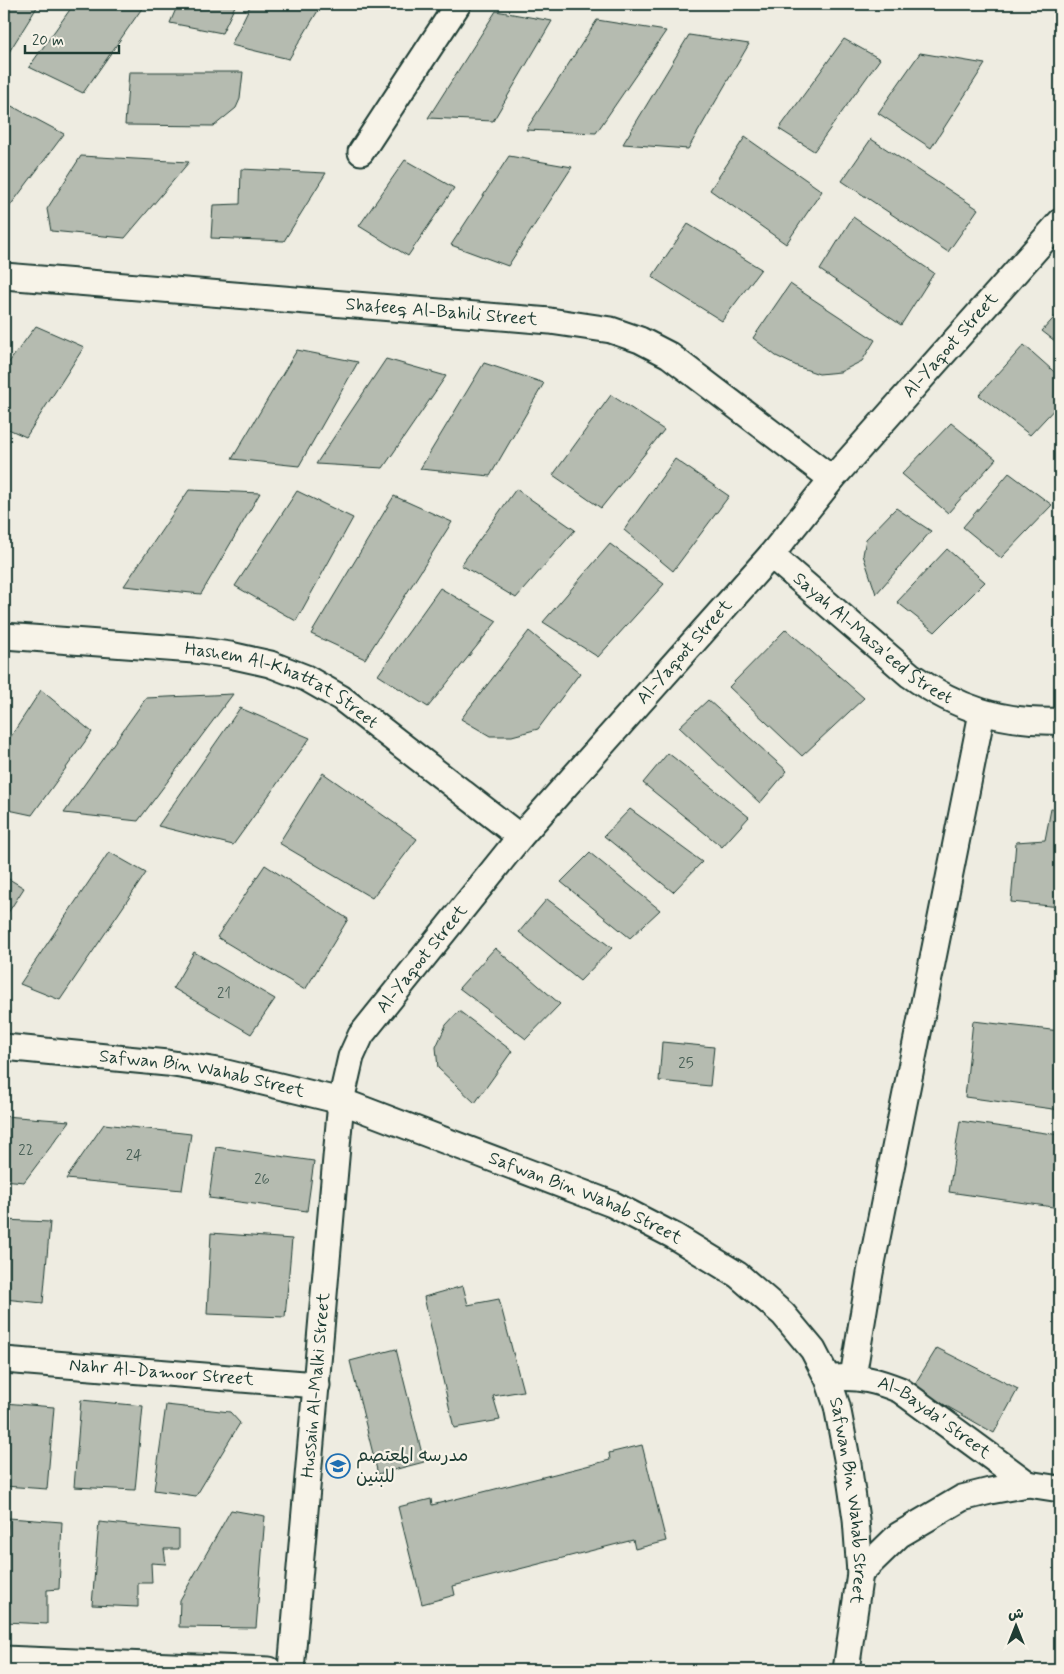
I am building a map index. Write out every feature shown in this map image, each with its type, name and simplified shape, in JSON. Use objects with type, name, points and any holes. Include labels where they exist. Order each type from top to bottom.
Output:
[{"type":"street","points":[[361,152],[458,4]]},
{"type":"street","name":"Al-Yaqoot Street","points":[[341,1101],[351,1057],[361,1035],[520,837],[771,555],[832,480],[1060,222]]},
{"type":"street","name":"Shafeeq Al-Bahili Street","points":[[4,276],[550,321],[611,330],[640,340],[669,355],[832,480]]},
{"type":"street","name":"Sayah Al-Masa'eed Street","points":[[771,555],[910,676],[932,691],[982,713],[1008,719],[1035,722],[1060,721]]},
{"type":"street","name":"Hashem Al-Khattat Street","points":[[4,636],[194,650],[230,655],[270,664],[306,678],[341,698],[520,837]]},
{"type":"street","points":[[853,1377],[865,1299],[982,713]]},
{"type":"street","name":"Safwan Bin Wahab Street","points":[[4,1046],[167,1063],[218,1071],[341,1101],[612,1204],[674,1236],[738,1275],[783,1314],[813,1350],[828,1379],[837,1406],[856,1519],[860,1573],[846,1670]]},
{"type":"street","name":"Hussain Al-Malki Street","points":[[291,1670],[341,1101]]},
{"type":"street","name":"Nahr Al-Damoor Street","points":[[4,1360],[317,1385]]},
{"type":"street","name":"Al-Bayda' Street","points":[[828,1379],[853,1377],[886,1384],[900,1390],[1028,1484]]},
{"type":"street","name":"Al-Bayda' Street","points":[[860,1573],[899,1535],[962,1498],[1028,1484],[1060,1488]]},
{"type":"street","points":[[4,1659],[270,1670]]},
{"type":"building","points":[[4,4],[39,4],[4,60]]},
{"type":"building","points":[[74,4],[145,4],[83,93],[29,67]]},
{"type":"building","points":[[178,4],[236,4],[222,33],[170,23]]},
{"type":"building","points":[[251,4],[322,4],[289,59],[231,45]]},
{"type":"building","points":[[496,11],[552,21],[493,121],[428,118]]},
{"type":"building","points":[[597,20],[666,31],[596,133],[526,130]]},
{"type":"building","points":[[689,35],[749,44],[688,149],[623,144]]},
{"type":"building","points":[[844,39],[880,59],[814,151],[779,129]]},
{"type":"building","points":[[920,53],[985,64],[931,148],[878,113]]},
{"type":"building","points":[[129,72],[243,72],[240,99],[236,108],[214,126],[125,125]]},
{"type":"building","points":[[6,103],[64,134],[4,214],[4,107]]},
{"type":"building","points":[[745,137],[822,191],[786,244],[710,190]]},
{"type":"building","points":[[871,139],[978,209],[948,252],[842,181]]},
{"type":"building","points":[[81,156],[189,162],[125,238],[51,231],[47,209]]},
{"type":"building","points":[[509,156],[572,167],[508,266],[451,245]]},
{"type":"building","points":[[405,160],[454,188],[408,256],[359,226]]},
{"type":"building","points":[[241,169],[326,173],[284,241],[211,238],[213,205],[240,204]]},
{"type":"building","points":[[853,217],[934,273],[901,325],[820,270]]},
{"type":"building","points":[[688,224],[761,269],[722,321],[652,277]]},
{"type":"building","points":[[790,284],[875,340],[862,361],[840,372],[819,374],[776,356],[753,338]]},
{"type":"building","points":[[1060,311],[1060,345],[1042,331]]},
{"type":"building","points":[[36,326],[84,347],[26,437],[4,427],[4,369]]},
{"type":"building","points":[[1024,345],[1060,377],[1060,403],[1030,435],[979,395]]},
{"type":"building","points":[[297,350],[358,362],[299,466],[232,459]]},
{"type":"building","points":[[386,359],[446,376],[383,468],[316,464]]},
{"type":"building","points":[[484,363],[544,383],[490,476],[420,469]]},
{"type":"building","points":[[611,395],[664,430],[601,508],[553,475]]},
{"type":"building","points":[[951,423],[996,459],[948,513],[902,474]]},
{"type":"building","points":[[675,459],[729,496],[673,571],[624,530]]},
{"type":"building","points":[[1009,473],[1052,505],[1001,558],[963,527]]},
{"type":"building","points":[[516,489],[575,530],[516,598],[461,565]]},
{"type":"building","points":[[189,490],[260,493],[201,594],[124,586]]},
{"type":"building","points":[[297,491],[353,518],[296,621],[235,586]]},
{"type":"building","points":[[394,496],[452,522],[365,659],[311,634]]},
{"type":"building","points":[[896,508],[931,531],[876,594],[863,555],[866,539]]},
{"type":"building","points":[[610,544],[664,584],[598,657],[543,622]]},
{"type":"building","points":[[947,549],[985,582],[935,632],[897,602]]},
{"type":"building","points":[[440,588],[497,621],[428,707],[378,675]]},
{"type":"building","points":[[786,629],[864,698],[802,756],[729,687]]},
{"type":"building","points":[[529,631],[580,673],[538,729],[512,736],[490,736],[461,719]]},
{"type":"building","points":[[41,690],[92,732],[32,815],[4,809],[4,747]]},
{"type":"building","points":[[233,694],[138,821],[64,813],[146,698]]},
{"type":"building","points":[[708,700],[787,771],[760,803],[679,727]]},
{"type":"building","points":[[240,708],[310,738],[233,845],[158,826]]},
{"type":"building","points":[[668,753],[749,817],[722,847],[643,783]]},
{"type":"building","points":[[323,773],[417,839],[372,898],[279,843]]},
{"type":"building","points":[[630,809],[702,862],[673,892],[604,836]]},
{"type":"building","points":[[1051,809],[1060,810],[1060,907],[1011,902],[1016,842],[1045,840]]},
{"type":"building","points":[[109,852],[146,873],[60,1000],[20,984]]},
{"type":"building","points":[[590,853],[660,910],[630,938],[561,882]]},
{"type":"building","points":[[265,865],[348,919],[305,990],[217,937]]},
{"type":"building","points":[[4,876],[24,888],[4,919]]},
{"type":"building","points":[[547,899],[612,948],[580,981],[519,932]]},
{"type":"building","points":[[495,948],[560,1004],[526,1039],[459,988]]},
{"type":"building","points":[[194,952],[275,999],[251,1034],[173,988]]},
{"type":"building","points":[[459,1011],[512,1051],[475,1103],[438,1068],[436,1047],[446,1025]]},
{"type":"building","points":[[973,1021],[1060,1031],[1060,1110],[965,1097]]},
{"type":"building","points":[[662,1042],[714,1047],[710,1086],[659,1081]]},
{"type":"building","points":[[4,1116],[70,1121],[24,1182],[4,1180]]},
{"type":"building","points":[[960,1121],[1060,1135],[1060,1208],[949,1192]]},
{"type":"building","points":[[104,1124],[191,1134],[182,1190],[66,1179]]},
{"type":"building","points":[[216,1147],[314,1161],[307,1211],[209,1198]]},
{"type":"building","points":[[4,1220],[50,1222],[43,1303],[4,1299]]},
{"type":"building","points":[[211,1233],[292,1239],[285,1317],[207,1314]]},
{"type":"building","points":[[463,1286],[468,1305],[499,1299],[523,1391],[493,1396],[500,1420],[454,1428],[424,1297]]},
{"type":"building","points":[[937,1348],[1018,1389],[994,1433],[913,1387]]},
{"type":"building","points":[[396,1349],[424,1462],[378,1474],[350,1361]]},
{"type":"building","points":[[81,1400],[143,1406],[135,1490],[74,1487]]},
{"type":"building","points":[[4,1403],[54,1407],[47,1489],[4,1486]]},
{"type":"building","points":[[166,1405],[230,1412],[240,1423],[196,1496],[154,1490]]},
{"type":"building","points":[[642,1445],[666,1541],[635,1549],[633,1540],[453,1586],[455,1595],[422,1604],[398,1507],[431,1499],[432,1505],[610,1460],[609,1453]]},
{"type":"building","points":[[231,1510],[265,1516],[256,1628],[179,1627],[180,1600]]},
{"type":"building","points":[[9,1518],[62,1522],[59,1589],[47,1590],[47,1624],[4,1622]]},
{"type":"building","points":[[99,1522],[179,1530],[179,1549],[164,1549],[166,1564],[151,1563],[152,1583],[138,1583],[138,1607],[92,1605]]},
{"type":"place","name":"مدرسه المعتصم للبنين","points":[[338,1466]]}]
